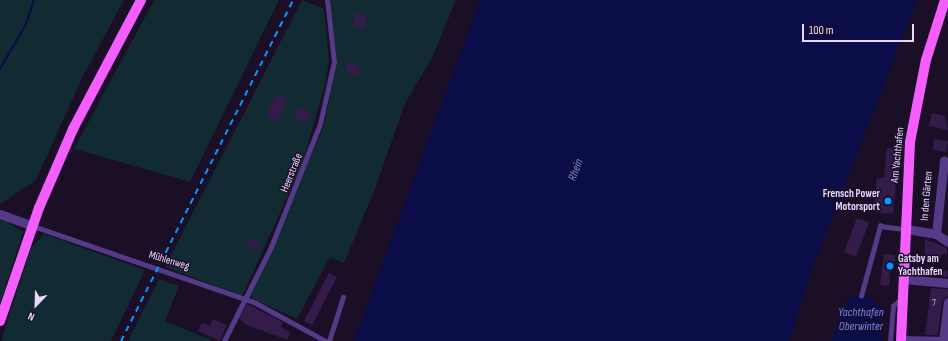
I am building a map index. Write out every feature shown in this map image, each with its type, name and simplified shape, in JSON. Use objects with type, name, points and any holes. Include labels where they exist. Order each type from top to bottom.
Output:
[{"type":"main road","points":[[0,321],[33,226],[72,129],[141,0]]},
{"type":"main road","name":"Am Yachthafen","points":[[901,340],[910,142],[926,60],[944,16],[945,0]]},
{"type":"street","name":"In den Gärten","points":[[936,234],[945,166]]},
{"type":"street","name":"Mühlenweg","points":[[0,214],[33,226]]},
{"type":"street","points":[[906,229],[936,234],[948,242]]},
{"type":"street","points":[[903,279],[948,283]]},
{"type":"street","points":[[901,340],[944,341],[948,302]]},
{"type":"lane","name":"Heerstraße","points":[[224,341],[271,247],[320,124],[334,62],[327,0]]},
{"type":"lane","name":"Mühlenweg","points":[[33,226],[244,299],[290,319],[326,341]]},
{"type":"lane","points":[[861,296],[880,226],[906,229]]},
{"type":"lane","points":[[329,341],[343,297]]},
{"type":"lane","points":[[890,341],[893,306],[902,298]]},
{"type":"shaded area","points":[[0,0],[124,0],[82,78],[36,180],[0,204]]},
{"type":"shaded area","points":[[154,0],[279,0],[190,182],[74,149]]},
{"type":"shaded area","points":[[302,0],[324,9],[329,61],[325,85],[302,165],[242,296],[165,267]]},
{"type":"shaded area","points":[[330,0],[456,0],[432,58],[405,103],[375,189],[344,263],[330,257],[297,319],[249,297],[324,125],[337,61]]},
{"type":"shaded area","points":[[0,217],[23,232],[0,304]]},
{"type":"shaded area","points":[[44,234],[145,270],[111,341],[1,341],[31,248]]},
{"type":"shaded area","points":[[159,279],[179,286],[165,321],[213,341],[128,341]]},
{"type":"water","name":"Rhein","points":[[480,0],[917,0],[813,266],[789,341],[354,341]]},
{"type":"water","name":"Yachthafen Oberwinter","points":[[854,296],[870,298],[880,305],[882,341],[831,341],[847,300]]},
{"type":"building","points":[[356,12],[367,16],[363,29],[352,25]]},
{"type":"building","points":[[348,62],[360,66],[357,76],[345,72]]},
{"type":"building","points":[[276,94],[288,99],[278,122],[266,116]]},
{"type":"building","points":[[298,107],[311,112],[306,124],[293,118]]},
{"type":"building","points":[[932,113],[945,116],[948,130],[929,126]]},
{"type":"building","points":[[934,139],[948,141],[946,152],[933,150]]},
{"type":"building","points":[[887,148],[899,149],[893,214],[874,212],[877,178],[884,178]]},
{"type":"building","points":[[857,218],[869,222],[856,257],[844,252]]},
{"type":"building","points":[[250,238],[261,244],[258,251],[246,246]]},
{"type":"building","points":[[925,239],[947,248],[947,254],[941,254],[941,258],[925,258]]},
{"type":"building","points":[[884,254],[895,255],[895,265],[890,265],[889,286],[880,285]]},
{"type":"building","points":[[932,269],[947,271],[948,277],[931,275]]},
{"type":"building","points":[[329,273],[337,277],[312,325],[304,321]]},
{"type":"building","points":[[931,288],[948,289],[948,296],[942,301],[938,335],[925,335]]},
{"type":"building","points":[[247,304],[283,322],[281,327],[290,332],[287,340],[245,324],[239,318]]},
{"type":"building","points":[[213,319],[227,325],[220,341],[198,331],[202,323],[210,326]]},
{"type":"waterway","points":[[0,69],[26,24],[34,0]]},
{"type":"railway","points":[[121,341],[293,0]]},
{"type":"place","name":"Frensch Power Motorsport","points":[[888,201]]},
{"type":"place","name":"Gatsby am Yachthafen","points":[[890,266]]}]
